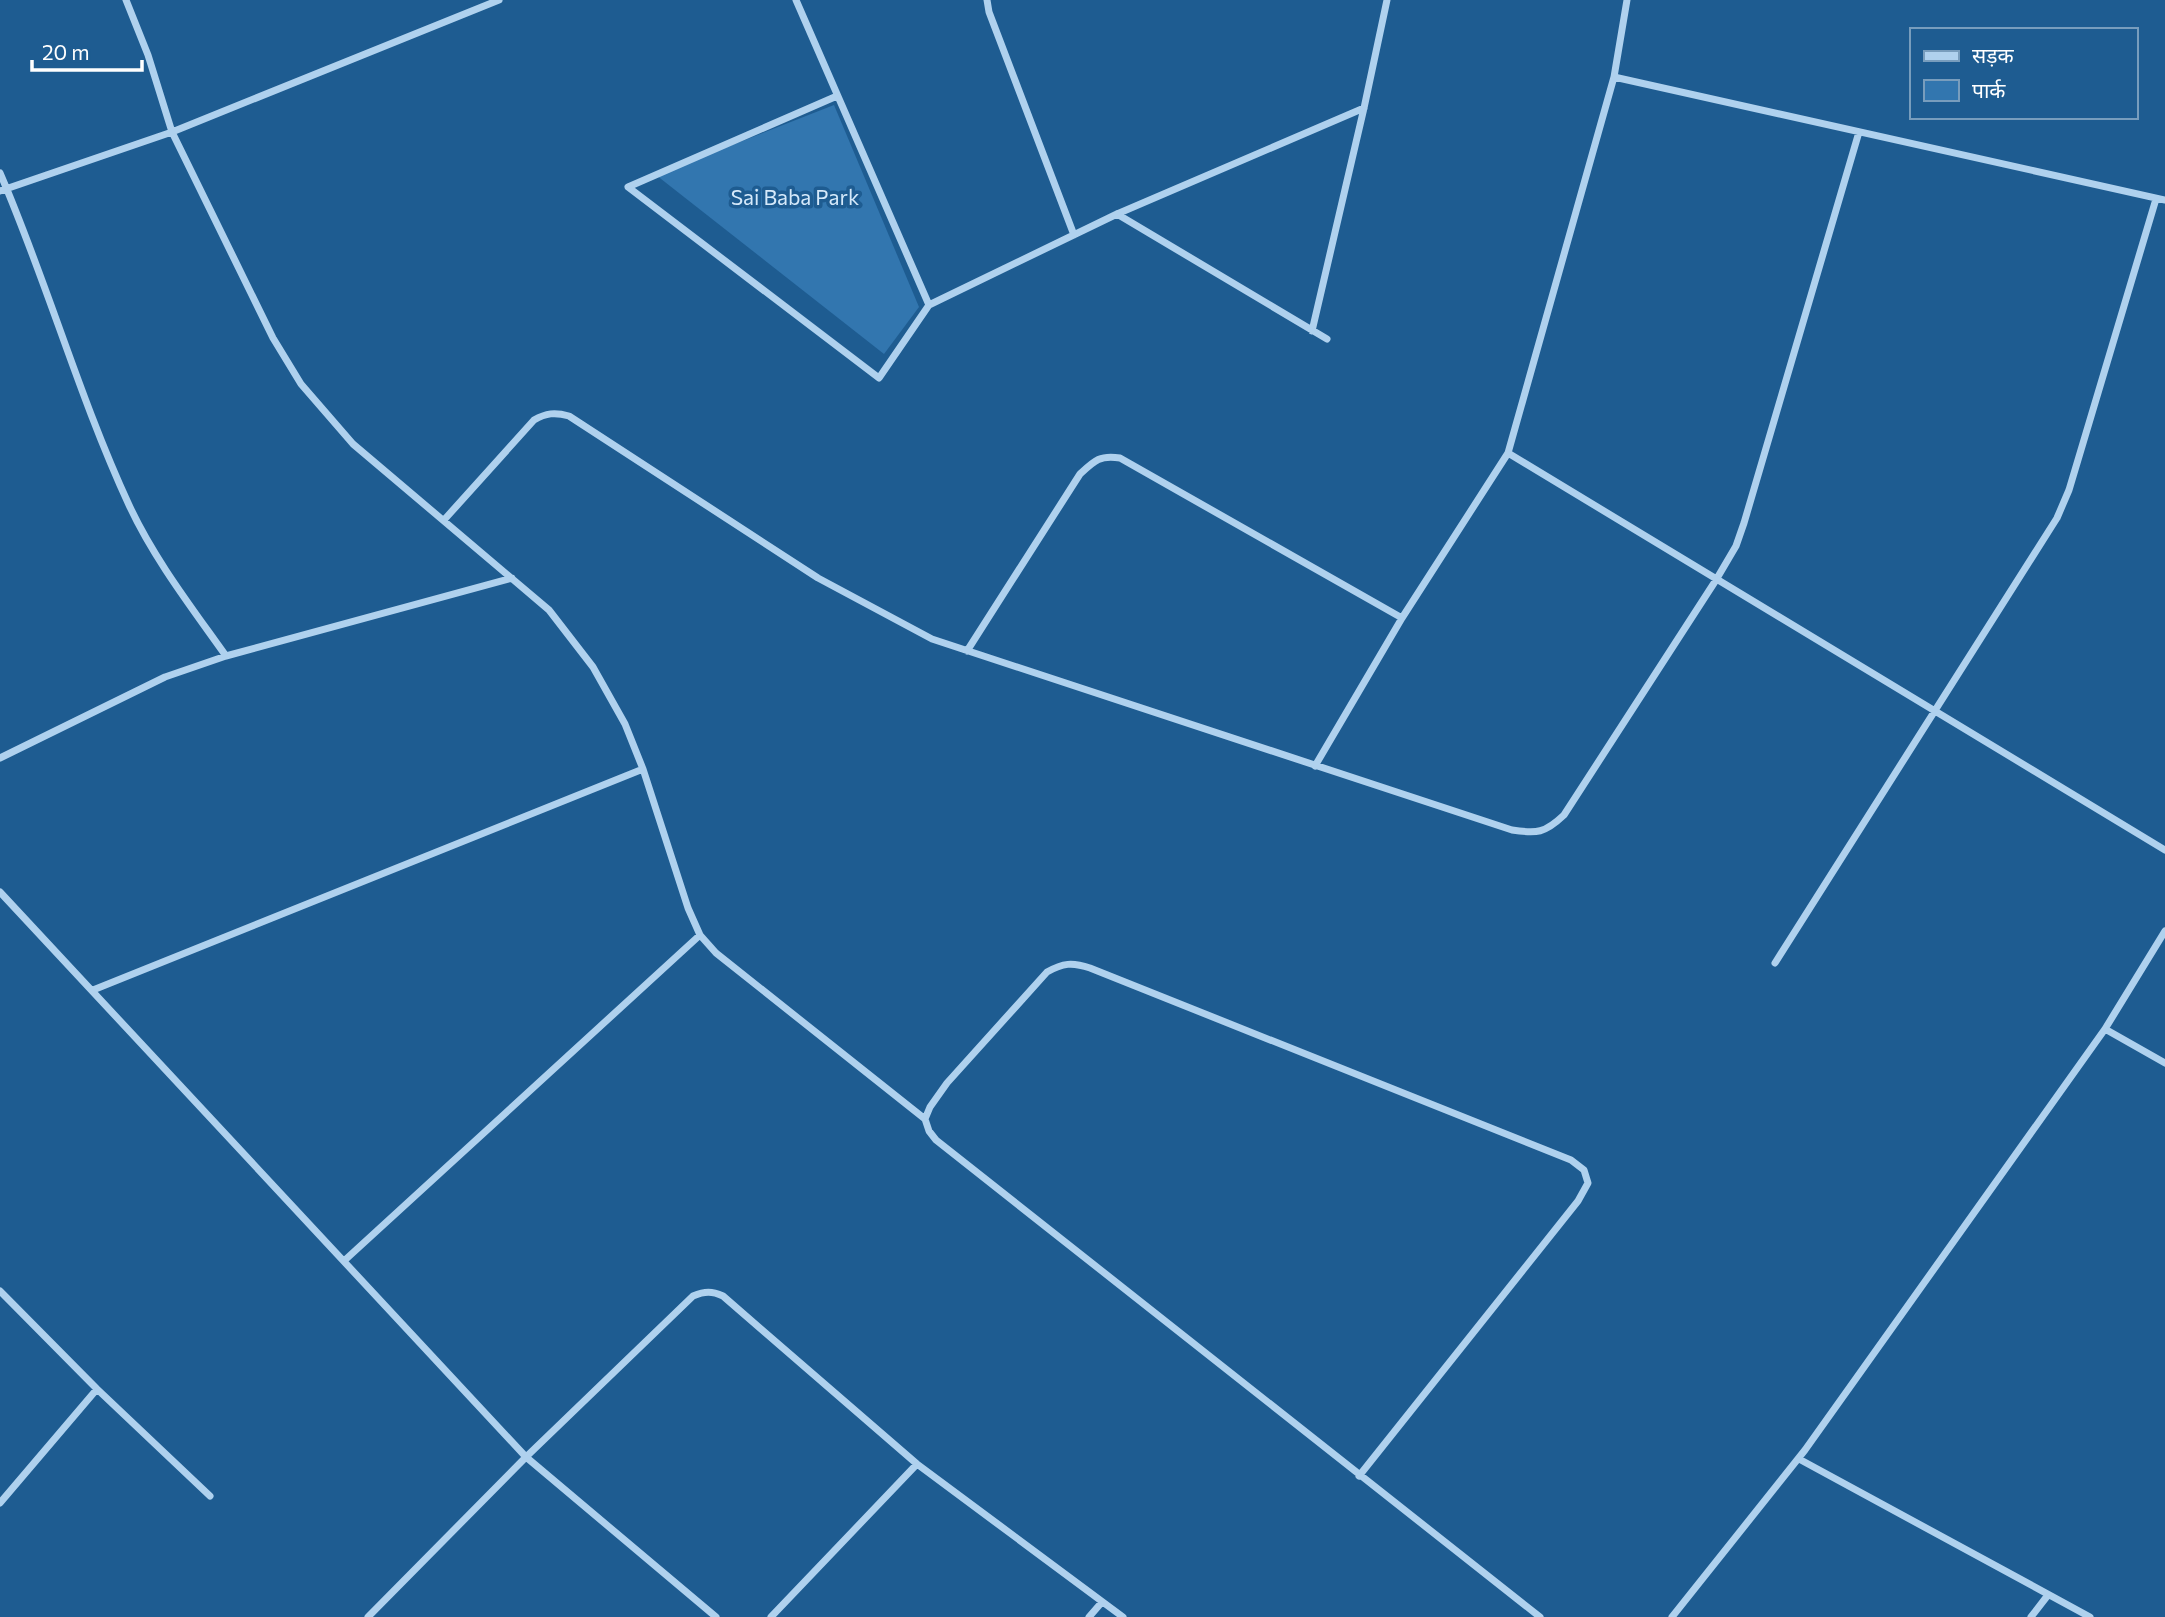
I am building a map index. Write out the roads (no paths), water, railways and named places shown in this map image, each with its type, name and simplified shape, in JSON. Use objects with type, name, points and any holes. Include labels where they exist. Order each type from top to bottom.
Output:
[{"type":"street","points":[[126,0],[148,55],[172,132],[273,338],[301,384],[353,444],[549,610],[593,667],[625,724],[643,769],[688,908],[701,935],[716,953],[925,1119],[936,1140],[1540,1617]]},
{"type":"street","points":[[3,189],[172,132],[499,0]]},
{"type":"street","points":[[796,0],[929,305]]},
{"type":"street","points":[[987,0],[989,12],[1074,234]]},
{"type":"street","points":[[1312,331],[1387,0]]},
{"type":"street","points":[[1315,766],[1402,618],[1508,453],[1614,77],[1627,0]]},
{"type":"street","points":[[1614,77],[2165,200]]},
{"type":"street","points":[[838,96],[628,187],[879,378],[929,305],[1117,214],[1364,107]]},
{"type":"street","points":[[444,520],[534,420],[545,414],[569,416],[818,578],[932,639],[1512,830],[1534,833],[1550,828],[1564,815],[1736,545],[1859,132]]},
{"type":"street","points":[[0,173],[3,189],[90,413],[130,506],[167,571],[226,656]]},
{"type":"street","points":[[1775,963],[2061,509],[2156,199]]},
{"type":"street","points":[[1117,214],[1327,340]]},
{"type":"street","points":[[1508,453],[2165,850]]},
{"type":"street","points":[[967,651],[1080,474],[1094,460],[1108,457],[1120,458],[1402,618]]},
{"type":"street","points":[[0,758],[165,677],[226,656],[512,578]]},
{"type":"street","points":[[93,990],[643,769]]},
{"type":"street","points":[[0,892],[526,1457],[716,1617]]},
{"type":"street","points":[[1672,1617],[1799,1459],[2105,1029],[2165,931]]},
{"type":"street","points":[[345,1260],[701,935]]},
{"type":"street","points":[[925,1119],[947,1083],[1047,972],[1061,964],[1073,963],[1571,1160],[1584,1170],[1588,1183],[1578,1202],[1359,1476]]},
{"type":"street","points":[[2105,1029],[2165,1063]]},
{"type":"street","points":[[0,1290],[97,1390],[210,1496]]},
{"type":"street","points":[[368,1617],[526,1457],[693,1296],[705,1292],[723,1296],[917,1464],[1123,1617]]},
{"type":"street","points":[[0,1503],[97,1390]]},
{"type":"street","points":[[1799,1459],[2090,1617]]},
{"type":"street","points":[[771,1617],[917,1464]]},
{"type":"street","points":[[2031,1617],[2048,1595]]},
{"type":"street","points":[[1089,1617],[1102,1602]]},
{"type":"park label","name":"Sai Baba Park","points":[[795,196]]}]
